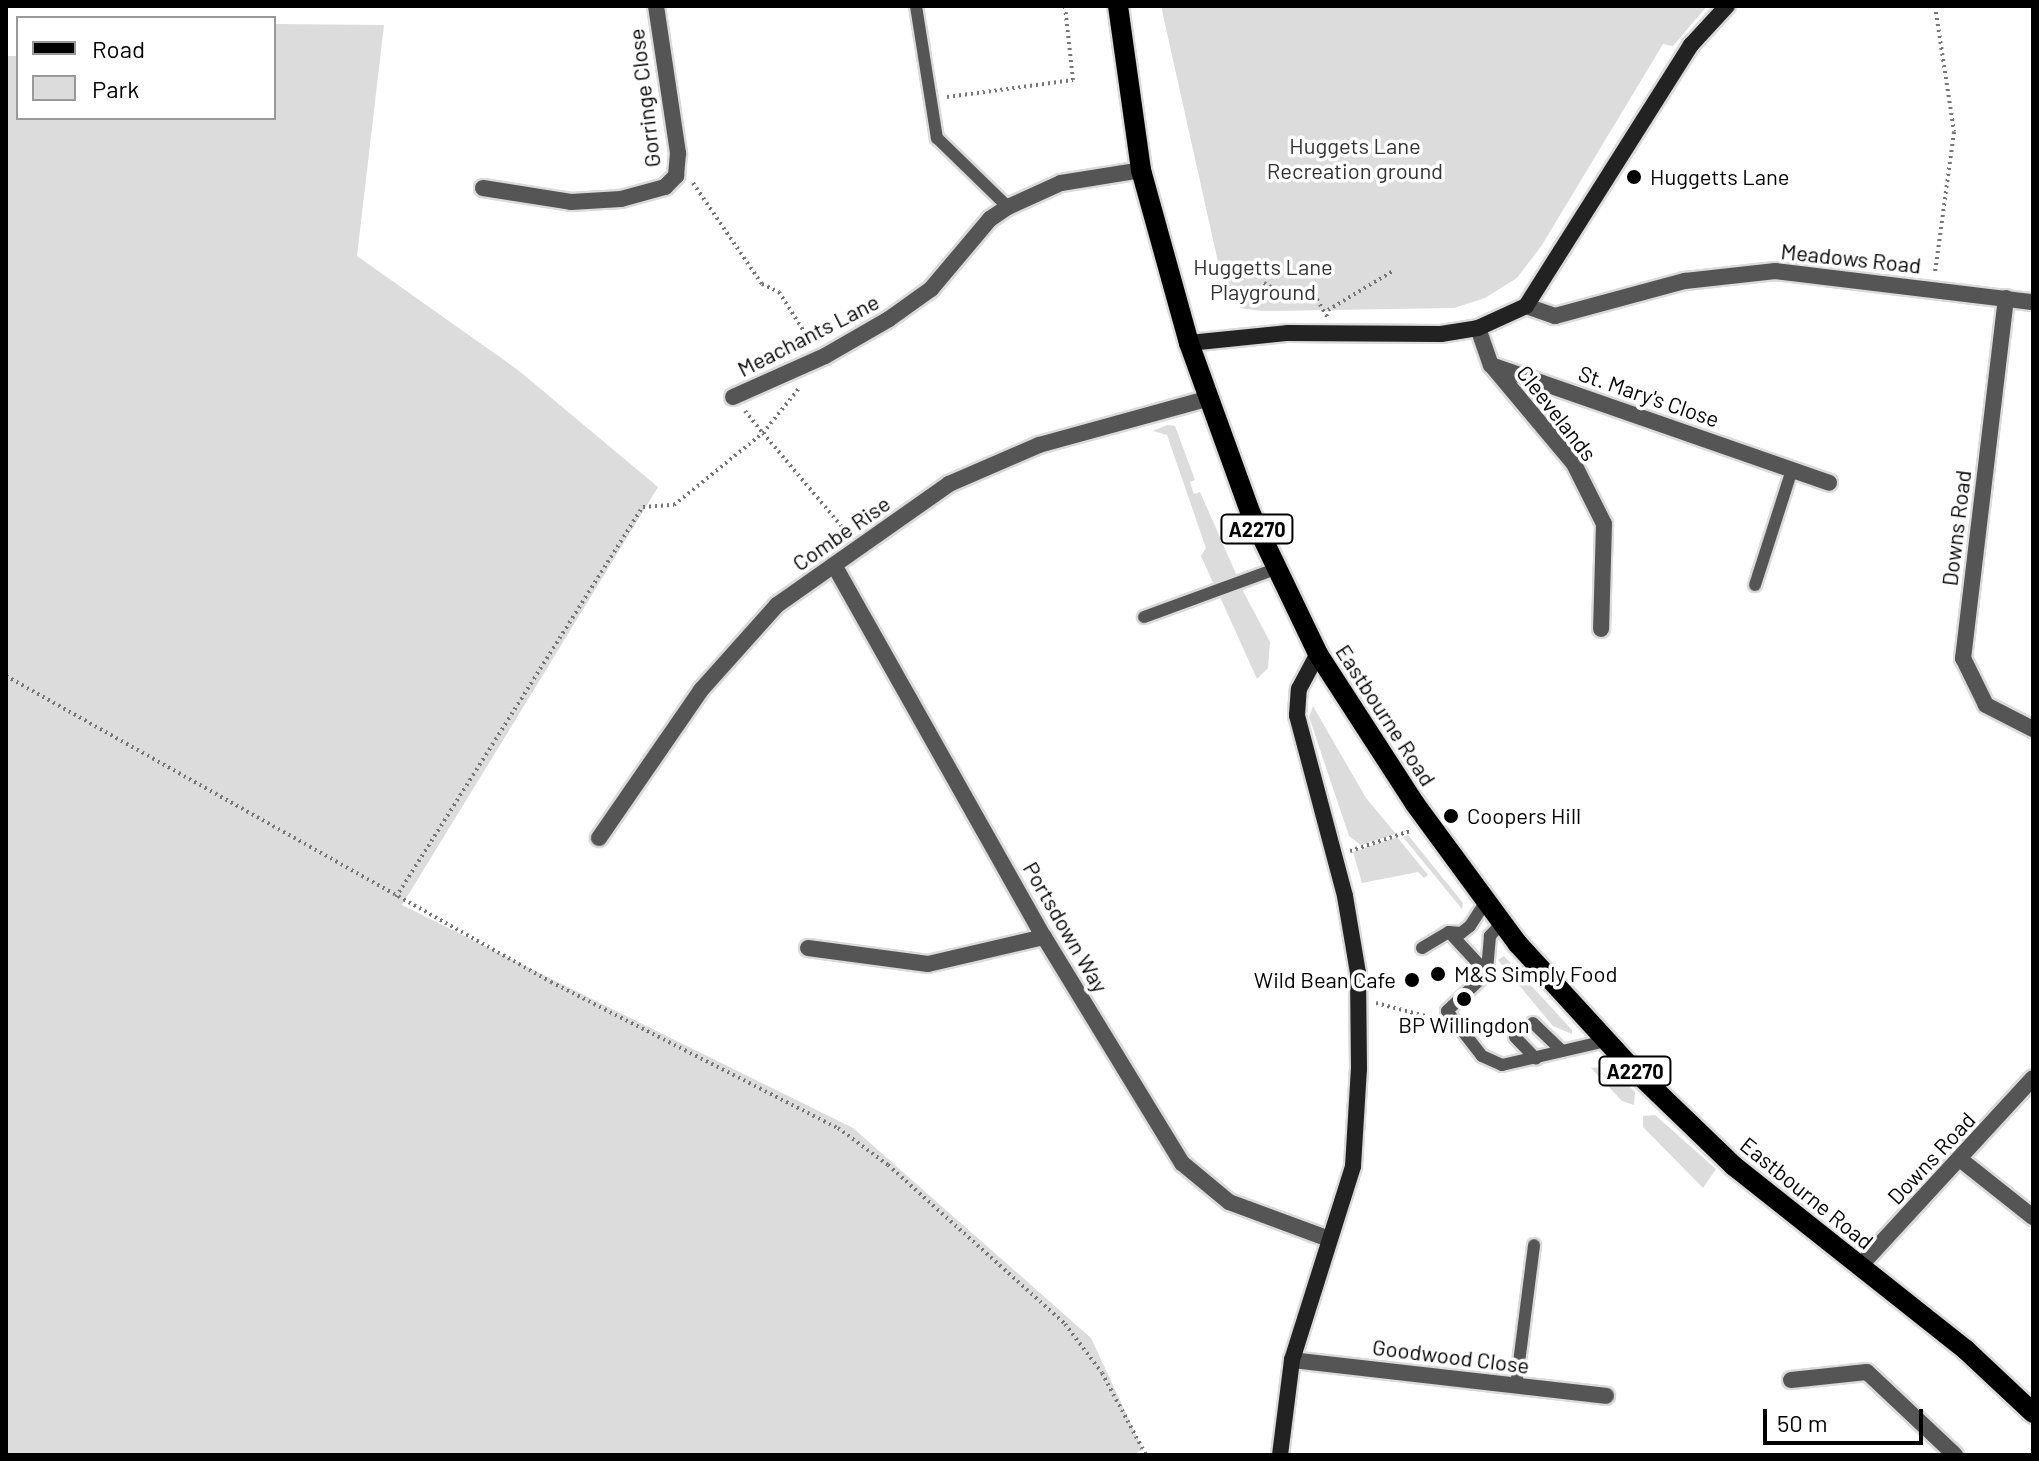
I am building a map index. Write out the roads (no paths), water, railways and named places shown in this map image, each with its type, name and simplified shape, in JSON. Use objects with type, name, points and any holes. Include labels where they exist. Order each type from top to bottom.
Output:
[{"type":"main road","name":"Eastbourne Road","points":[[1118,6],[1141,170],[1206,399],[1275,569],[1318,654],[1430,824],[1502,923],[1606,1041],[1734,1166],[1966,1350],[2033,1413]]},
{"type":"street","name":"Gorringe Close","points":[[483,188],[571,202],[621,199],[665,187],[676,176],[678,153],[656,6]]},
{"type":"street","points":[[1189,343],[1288,333],[1441,334],[1478,328],[1526,306],[1691,45],[1727,6]]},
{"type":"street","name":"Meachants Lane","points":[[733,397],[821,358],[931,289],[990,219],[1008,207],[1061,183],[1141,170]]},
{"type":"street","name":"Meadows Road","points":[[1526,306],[1555,316],[1685,281],[1775,271],[2033,302]]},
{"type":"street","name":"Downs Road","points":[[2006,298],[1963,658],[1986,705],[2033,729]]},
{"type":"street","points":[[1478,328],[1491,365]]},
{"type":"street","name":"St. Mary's Close","points":[[1491,365],[1829,483]]},
{"type":"street","name":"Cleevelands","points":[[1491,365],[1574,464],[1604,524],[1601,629]]},
{"type":"street","name":"Combe Rise","points":[[599,838],[701,690],[777,605],[949,484],[1039,445],[1112,422],[1206,399]]},
{"type":"street","name":"Portsdown Way","points":[[834,565],[1044,937],[1182,1163],[1229,1202],[1329,1239]]},
{"type":"street","points":[[1280,1455],[1292,1360],[1353,1166],[1359,1069],[1358,973],[1333,856],[1297,715],[1299,689],[1318,654]]},
{"type":"street","points":[[808,948],[928,964],[1044,937]]},
{"type":"street","name":"Downs Road","points":[[1860,1266],[1961,1160],[2033,1078]]},
{"type":"street","points":[[1961,1160],[2033,1217]]},
{"type":"street","name":"Goodwood Close","points":[[1292,1360],[1606,1396]]},
{"type":"street","points":[[1791,1380],[1867,1372],[1955,1455]]},
{"type":"lane","points":[[916,6],[937,138],[1008,207]]},
{"type":"lane","points":[[1755,585],[1792,470]]},
{"type":"lane","points":[[1144,617],[1275,569]]},
{"type":"lane","points":[[1422,948],[1449,932],[1461,933],[1470,926],[1486,901]]},
{"type":"lane","points":[[1502,923],[1490,936],[1491,972],[1478,990],[1447,1011],[1482,1056],[1502,1065],[1606,1041]]},
{"type":"lane","points":[[1449,932],[1491,972]]},
{"type":"lane","points":[[1533,1023],[1562,1051]]},
{"type":"lane","points":[[1515,1037],[1536,1059]]},
{"type":"lane","points":[[1516,1386],[1534,1245]]},
{"type":"place","name":"Huggetts Lane","points":[[1634,177]]},
{"type":"place","name":"Coopers Hill","points":[[1451,816]]},
{"type":"place","name":"M&S Simply Food","points":[[1438,974]]},
{"type":"place","name":"Wild Bean Cafe","points":[[1412,980]]},
{"type":"place","name":"BP Willingdon","points":[[1464,999]]},
{"type":"park label","name":"Huggets Lane Recreation ground","points":[[1355,158]]},
{"type":"park label","name":"Huggetts Lane Playground","points":[[1263,278]]}]
